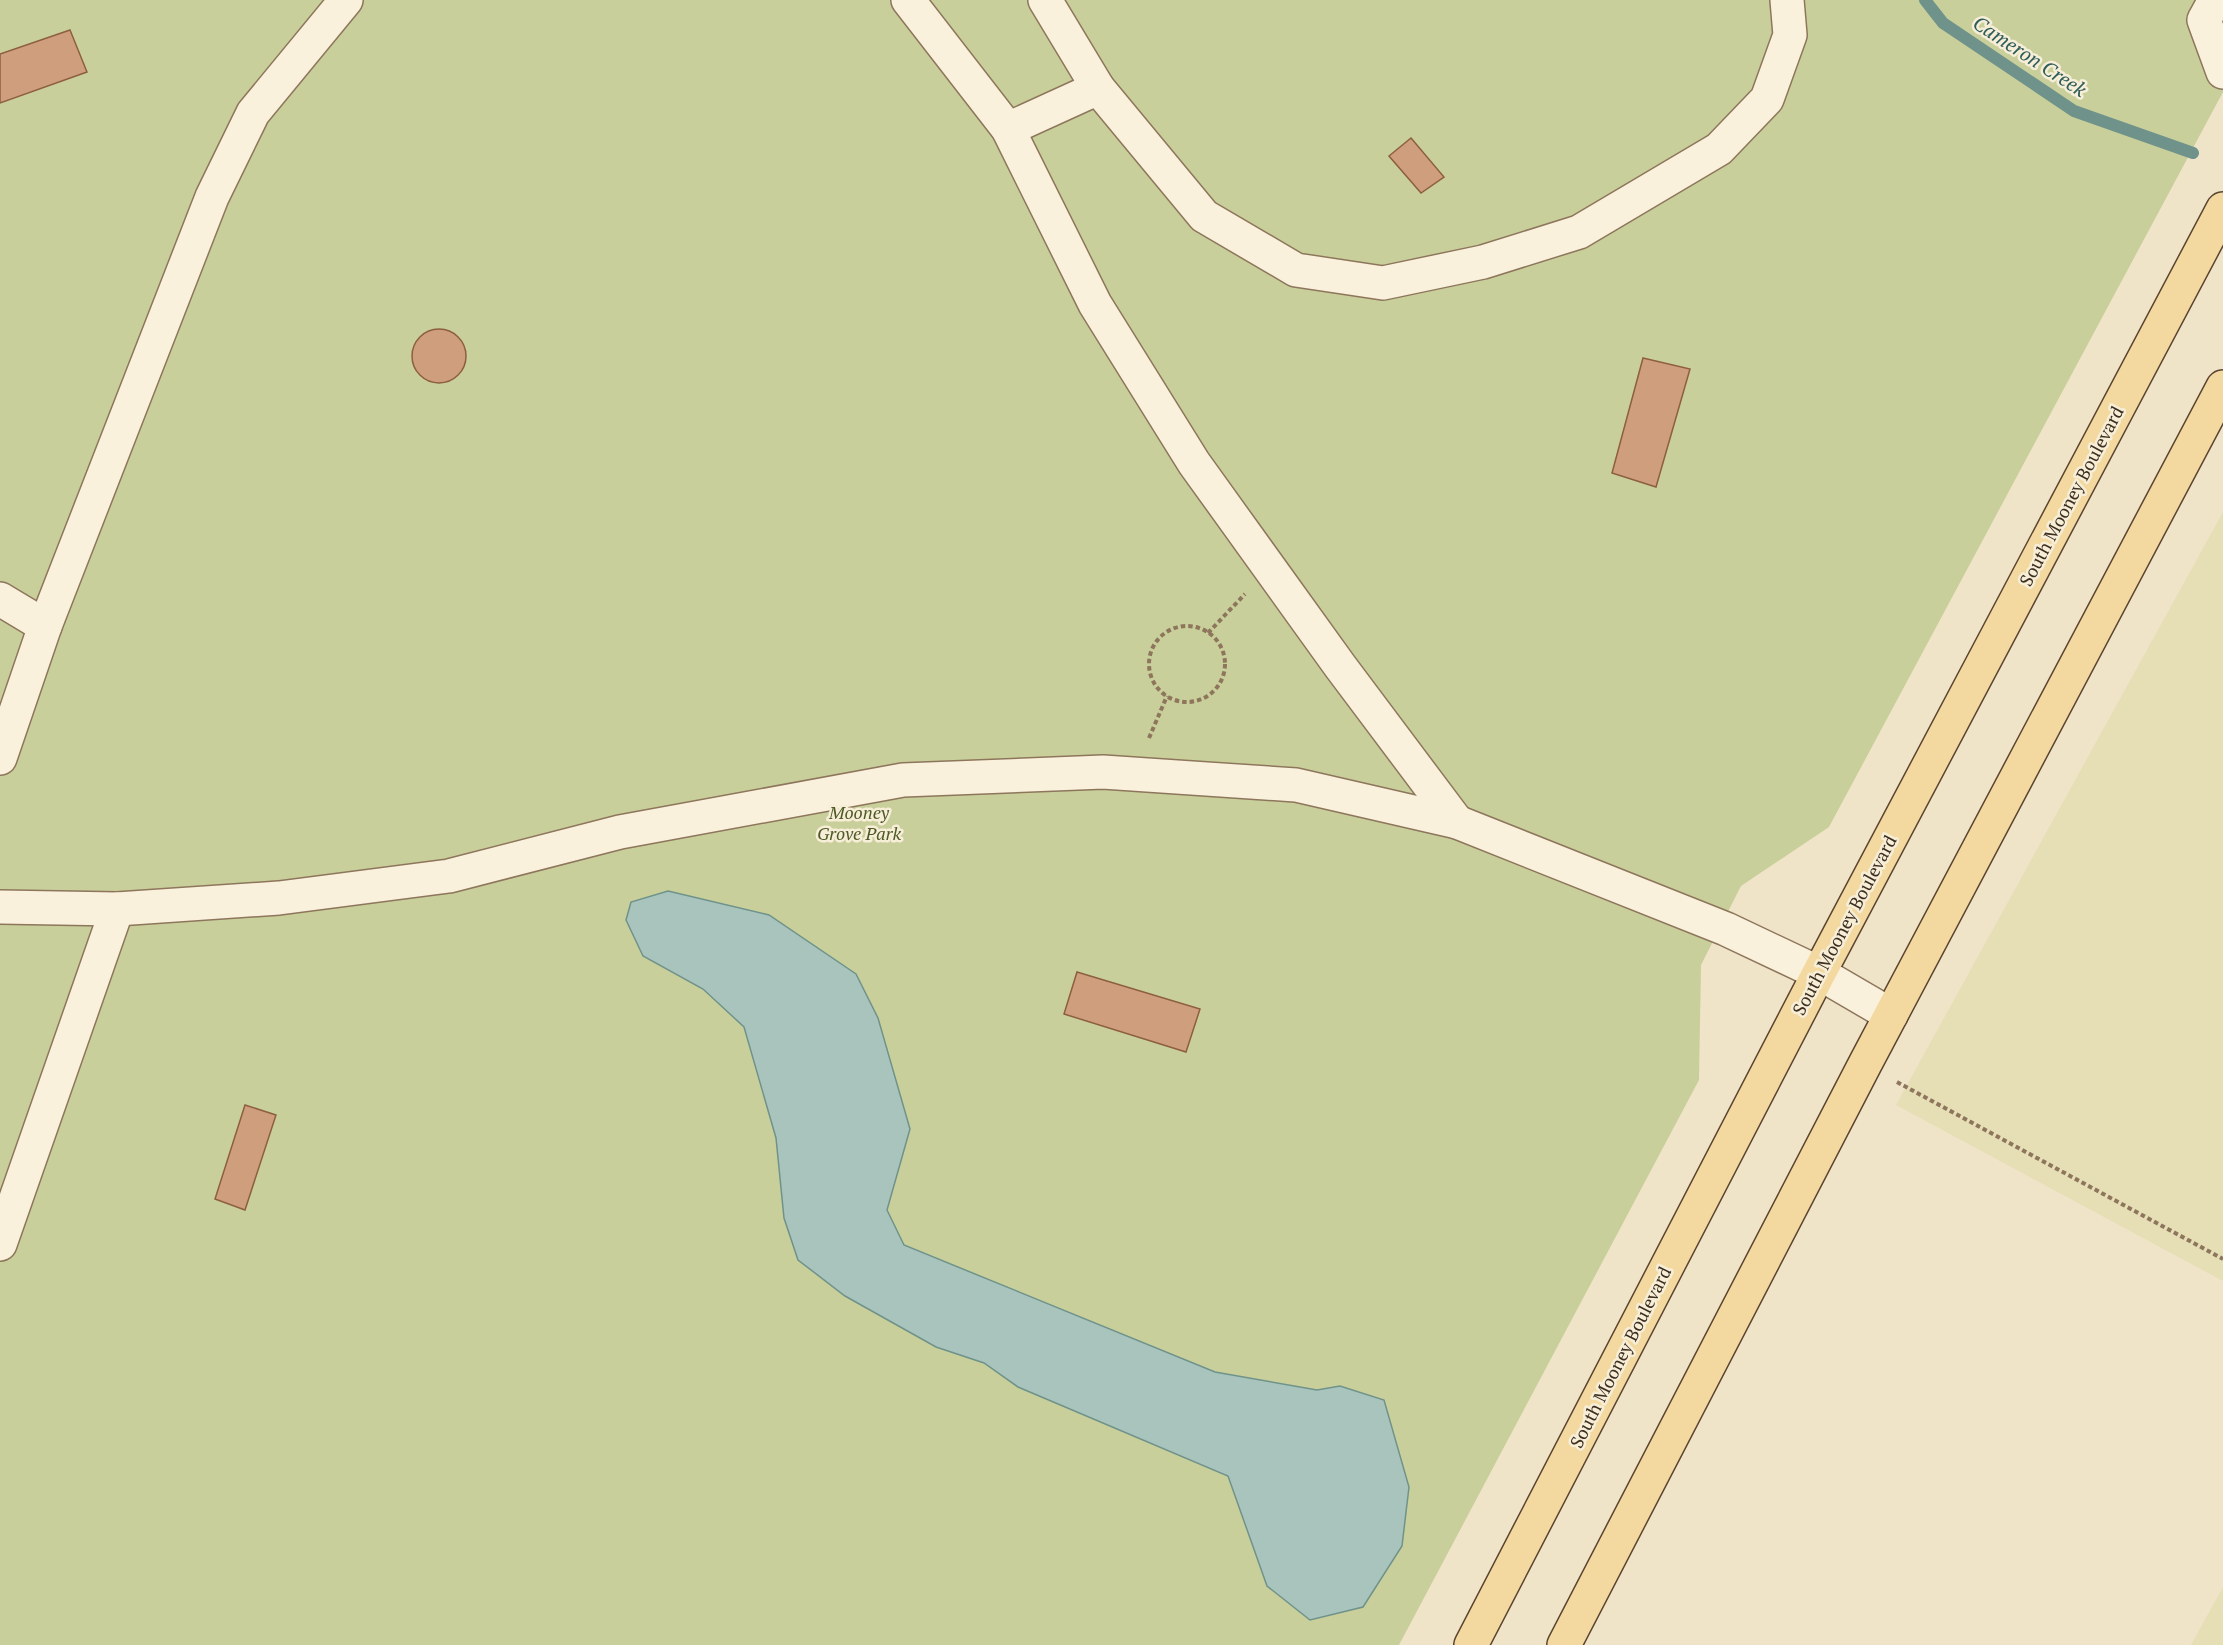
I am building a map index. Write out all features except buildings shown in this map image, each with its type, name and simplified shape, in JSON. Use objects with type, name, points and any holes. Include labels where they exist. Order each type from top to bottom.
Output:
[{"type":"main road","name":"South Mooney Boulevard","points":[[1471,1645],[1819,973],[2223,209]]},
{"type":"main road","points":[[1564,1645],[1865,1064],[2223,387]]},
{"type":"lane","points":[[0,758],[45,626],[212,197],[253,113],[346,0]]},
{"type":"lane","points":[[908,0],[1008,129],[1095,304],[1194,463],[1457,822]]},
{"type":"lane","points":[[1045,0],[1098,88],[1204,216],[1296,270],[1383,283],[1483,262],[1579,232],[1719,149],[1767,99],[1790,35],[1787,0]]},
{"type":"lane","points":[[2216,0],[2204,20],[2223,72]]},
{"type":"lane","points":[[1008,129],[1098,88]]},
{"type":"lane","points":[[0,599],[45,626]]},
{"type":"lane","points":[[0,907],[117,909],[279,898],[449,876],[620,832],[903,780],[1103,772],[1296,785],[1457,822],[1726,929],[1819,973],[1891,1015]]},
{"type":"lane","points":[[0,1244],[117,909]]},
{"type":"path","points":[[1208,633],[1269,568]]},
{"type":"path","points":[[1190,626],[1208,633],[1221,646],[1225,659],[1225,672],[1220,684],[1201,700],[1182,701],[1165,695],[1156,687],[1150,675],[1148,663],[1157,641],[1166,632],[1177,627],[1190,626]]},
{"type":"path","points":[[1865,1064],[2223,1259]]},
{"type":"shaded area","points":[[2223,512],[2223,1281],[1896,1105]]},
{"type":"shaded area","points":[[2223,1587],[2223,1645],[2191,1645]]},
{"type":"green space","name":"Mooney Grove Park","points":[[0,0],[2223,0],[2223,92],[1829,827],[1741,886],[1701,965],[1699,1080],[1399,1645],[0,1645]]},
{"type":"water","points":[[668,891],[769,915],[856,974],[878,1018],[910,1129],[887,1210],[904,1245],[1215,1372],[1317,1390],[1340,1386],[1384,1400],[1409,1487],[1402,1546],[1363,1607],[1310,1620],[1267,1586],[1228,1476],[1018,1387],[984,1363],[936,1347],[845,1296],[798,1260],[784,1218],[776,1138],[744,1027],[703,989],[643,956],[626,920],[631,902]]},
{"type":"waterway","name":"Cameron Creek","points":[[1925,0],[1943,23],[2074,111],[2193,153]]}]
